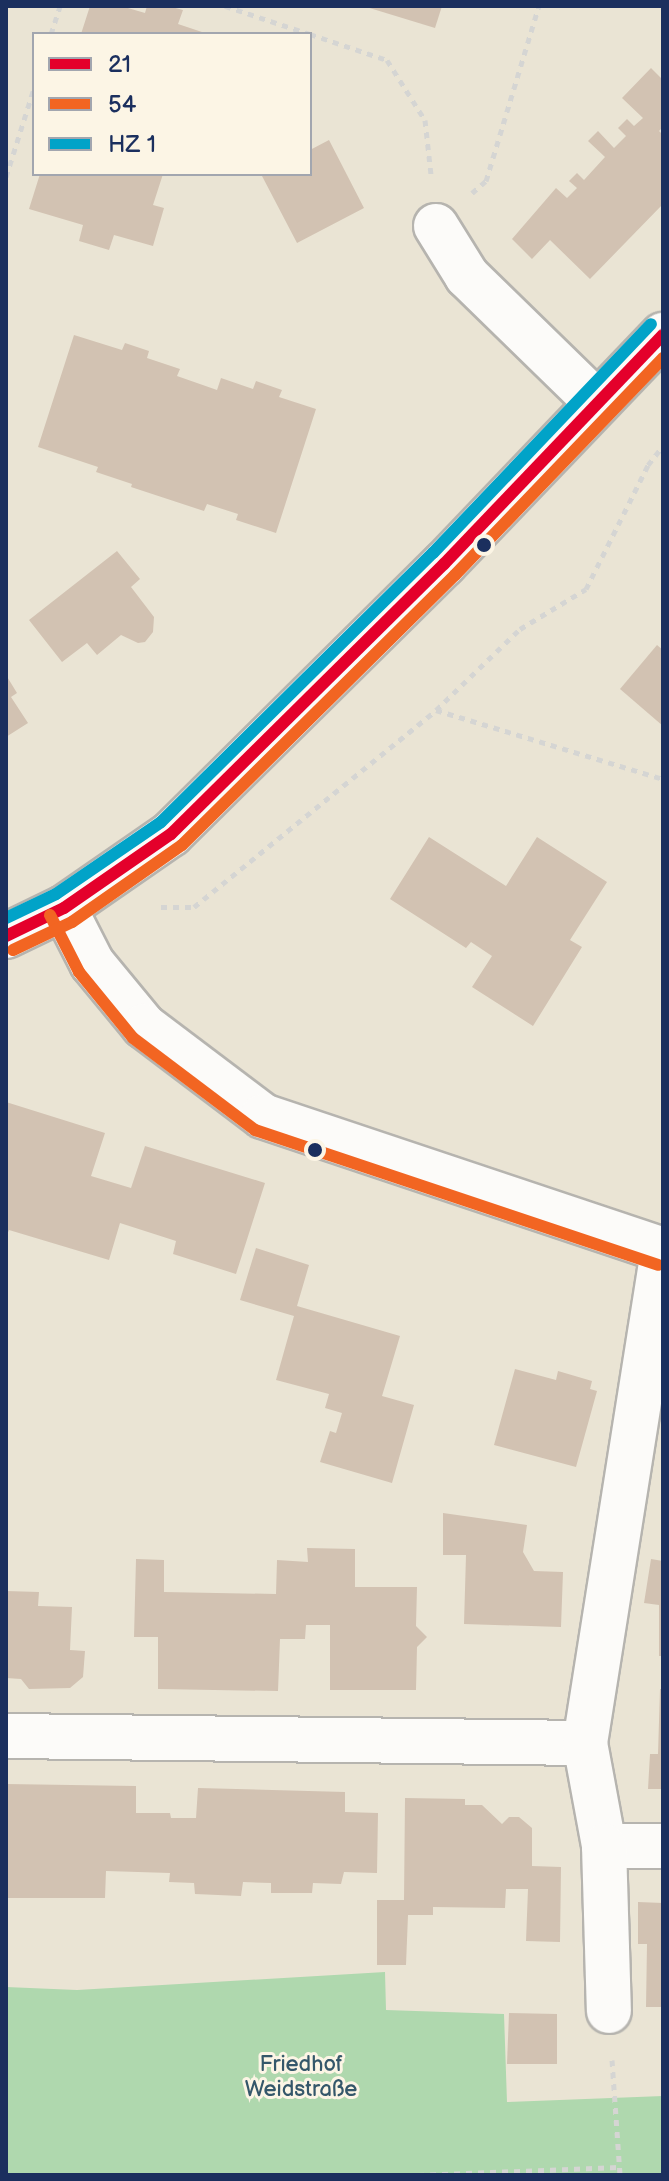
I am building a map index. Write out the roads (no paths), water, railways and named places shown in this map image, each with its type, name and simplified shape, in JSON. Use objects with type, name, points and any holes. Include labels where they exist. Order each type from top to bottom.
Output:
[{"type":"street","points":[[436,226],[467,276],[597,403]]},
{"type":"street","points":[[6,936],[64,908],[171,834],[444,564],[663,335]]},
{"type":"street","points":[[64,908],[92,963],[144,1026],[263,1116],[663,1250],[585,1743],[604,1846],[609,2011]]},
{"type":"street","points":[[6,1736],[585,1743]]},
{"type":"street","points":[[604,1846],[663,1846]]},
{"type":"park label","name":"Friedhof Weidstraße","points":[[301,2076]]}]
